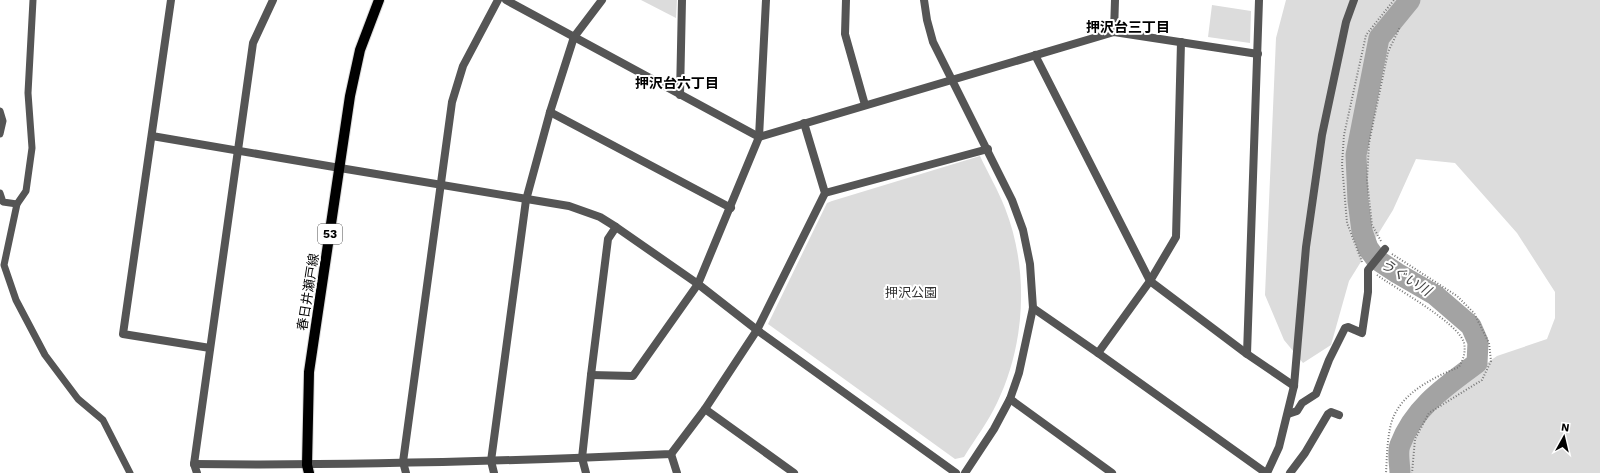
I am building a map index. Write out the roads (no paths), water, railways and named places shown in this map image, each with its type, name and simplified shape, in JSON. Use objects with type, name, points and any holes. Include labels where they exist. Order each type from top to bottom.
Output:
[{"type":"main road","name":"春日井瀬戸線","points":[[308,469],[309,372],[350,96],[358,58],[379,0]]},
{"type":"street","points":[[171,0],[123,334],[210,348]]},
{"type":"street","points":[[197,473],[194,464],[253,43],[273,0]]},
{"type":"street","points":[[406,473],[403,462],[452,102],[463,66],[498,0]]},
{"type":"street","points":[[506,0],[759,137],[1114,32],[1258,54]]},
{"type":"street","points":[[494,473],[490,460],[526,200],[550,112],[574,37],[602,0]]},
{"type":"street","points":[[680,95],[682,0]]},
{"type":"street","points":[[591,375],[633,376],[698,284],[759,137],[766,0]]},
{"type":"street","points":[[846,0],[845,34],[865,105]]},
{"type":"street","points":[[924,0],[927,20],[933,42],[953,79],[1012,200],[1023,230],[1030,264],[1033,308],[1019,373],[1010,400],[994,429],[965,473]]},
{"type":"street","points":[[1114,32],[1115,0]]},
{"type":"street","points":[[1247,354],[1260,0]]},
{"type":"street","points":[[1033,308],[1266,473],[1279,447],[1294,386],[1306,247],[1322,135],[1346,22],[1354,0]]},
{"type":"street","points":[[1098,353],[1150,280],[1176,237],[1181,42]]},
{"type":"street","points":[[1035,55],[1150,280],[1247,354],[1294,386]]},
{"type":"street","points":[[550,112],[730,208]]},
{"type":"street","points":[[671,454],[705,409],[757,330],[825,193],[804,123]]},
{"type":"street","points":[[152,136],[526,200],[569,206],[600,217],[698,284],[757,330],[956,473]]},
{"type":"street","points":[[825,193],[988,149]]},
{"type":"street","points":[[586,473],[582,458],[591,375],[608,240],[616,227]]},
{"type":"street","points":[[1288,414],[1297,411],[1302,403],[1316,394],[1329,360],[1345,328],[1348,327],[1362,333],[1368,292],[1368,270],[1385,249]]},
{"type":"street","points":[[1010,400],[1112,473]]},
{"type":"street","points":[[705,409],[794,473]]},
{"type":"street","points":[[1290,473],[1305,453],[1328,414],[1331,412],[1339,414]]},
{"type":"street","points":[[194,464],[308,469],[403,462],[582,458],[671,454]]},
{"type":"street","points":[[671,454],[677,473]]},
{"type":"lane","points":[[34,0],[28,93],[32,148],[26,191],[16,204],[4,265],[16,300],[45,355],[78,398],[103,420],[130,473]]},
{"type":"lane","points":[[0,111],[3,122],[0,134]]},
{"type":"lane","points":[[0,193],[3,202],[16,204]]},
{"type":"waterway","name":"うぐい川","points":[[1400,473],[1399,448],[1406,432],[1422,408],[1432,398],[1477,363],[1478,342],[1471,326],[1435,295],[1376,259],[1368,248],[1362,231],[1358,201],[1356,155],[1379,38],[1410,0]]},
{"type":"district","name":"押沢台三丁目","points":[[1128,27]]},
{"type":"district","name":"押沢台六丁目","points":[[677,83]]},
{"type":"park label","name":"押沢公園","points":[[911,292]]}]
